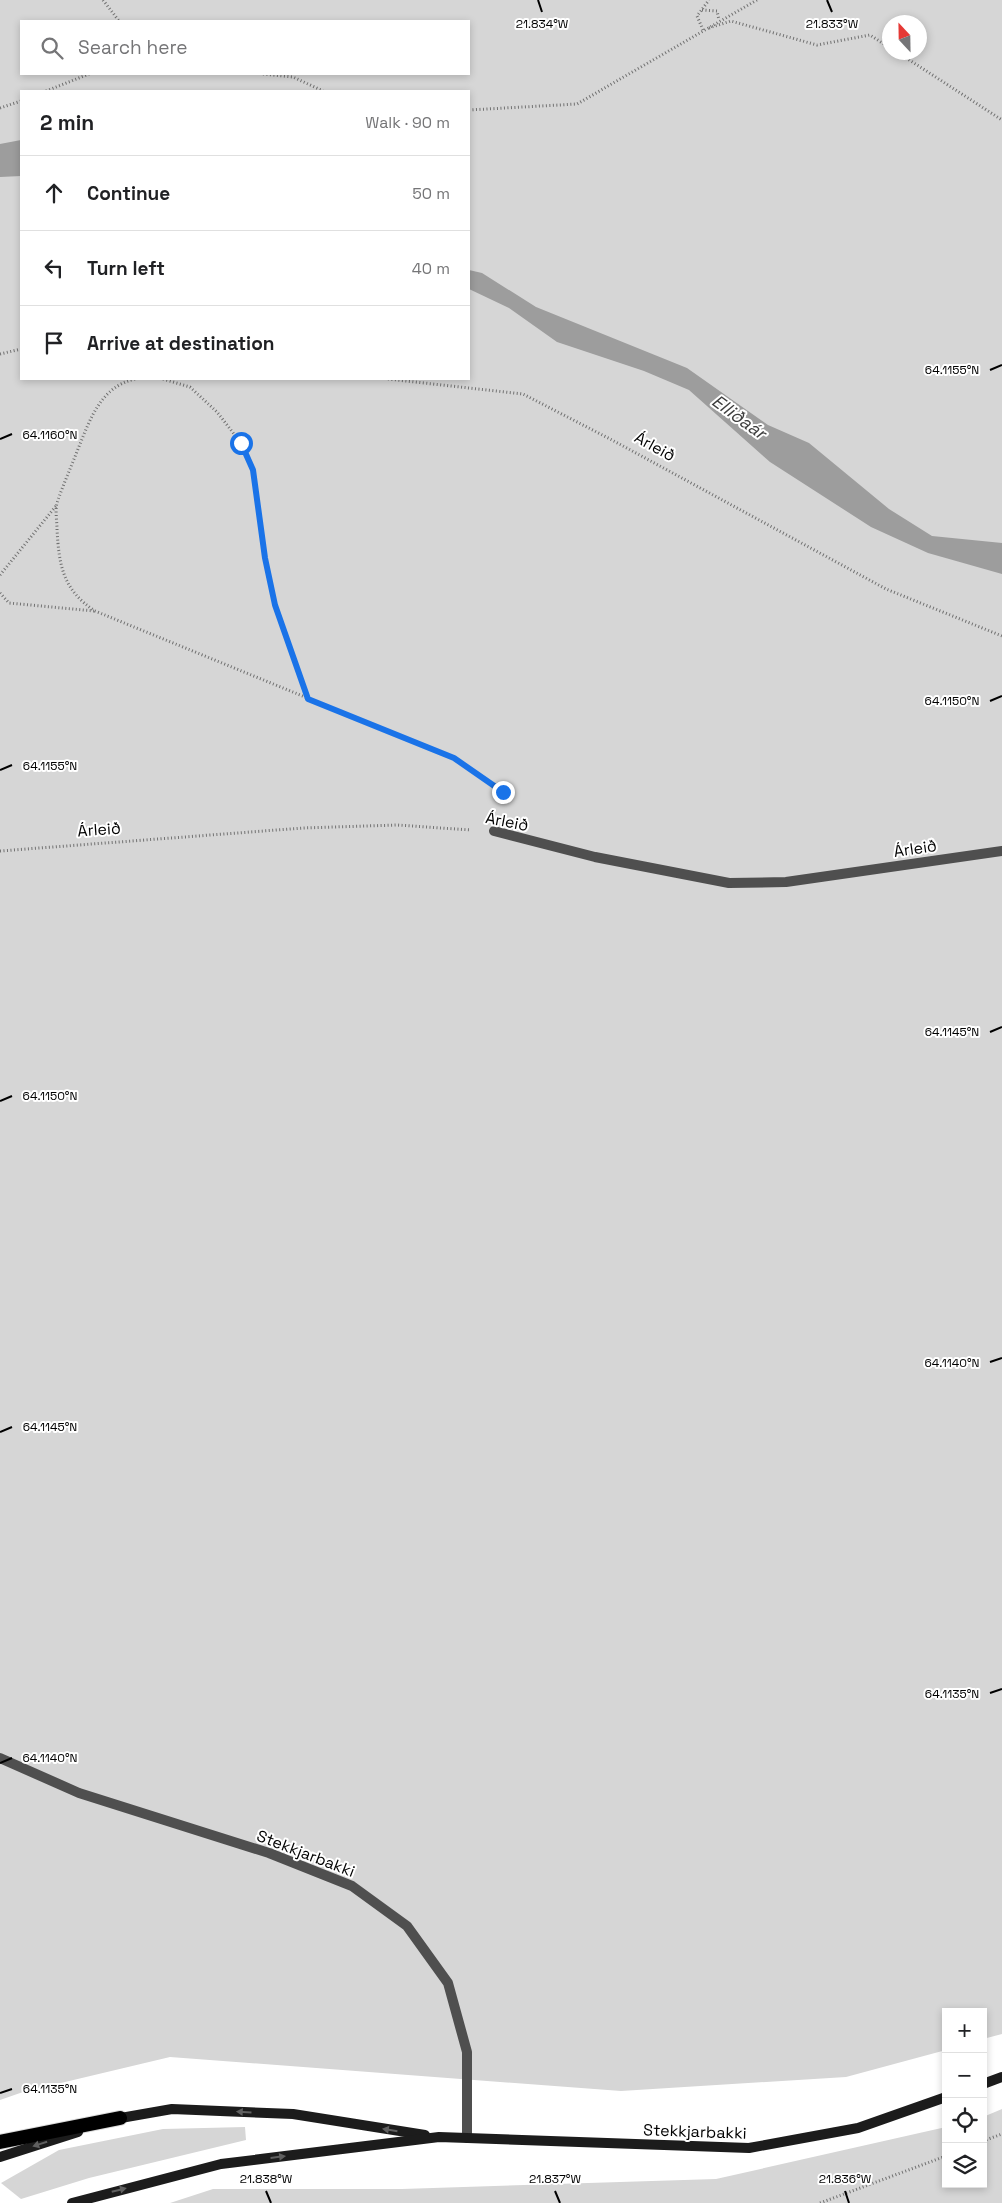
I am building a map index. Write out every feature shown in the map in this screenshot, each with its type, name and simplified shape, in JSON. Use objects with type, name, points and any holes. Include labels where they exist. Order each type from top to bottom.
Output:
[{"type":"highway","points":[[0,2142],[120,2118]]},
{"type":"main road","points":[[987,2083],[1002,2077]]},
{"type":"main road","name":"Stekkjarbakki","points":[[0,2157],[120,2118],[172,2109],[293,2114],[438,2137],[748,2148],[858,2128],[943,2098]]},
{"type":"main road","name":"Stekkjarbakki","points":[[72,2203],[221,2164],[438,2137]]},
{"type":"lane","name":"Árleið","points":[[494,831],[595,857],[729,883],[786,882],[1002,851]]},
{"type":"lane","name":"Stekkjarbakki","points":[[0,1758],[79,1793],[269,1853],[352,1886],[407,1926],[448,1983],[467,2052],[467,2138]]},
{"type":"path","points":[[103,0],[118,20]]},
{"type":"path","points":[[702,30],[697,16],[709,0]]},
{"type":"path","points":[[470,110],[577,104],[719,20],[757,0]]},
{"type":"path","points":[[702,10],[718,12],[719,20]]},
{"type":"path","points":[[702,30],[731,21],[817,45],[870,34],[882,42]]},
{"type":"path","points":[[909,60],[1002,120]]},
{"type":"path","points":[[49,90],[86,75]]},
{"type":"path","points":[[278,75],[293,76],[321,90]]},
{"type":"path","points":[[0,108],[20,101]]},
{"type":"path","points":[[0,354],[20,349]]},
{"type":"path","points":[[0,575],[57,505],[97,405],[110,391],[130,380]]},
{"type":"path","points":[[166,380],[190,387],[217,412],[241,443],[253,470],[265,558],[275,605],[308,699]]},
{"type":"path","name":"Árleið","points":[[397,380],[523,394],[612,440],[886,590],[1002,636]]},
{"type":"path","points":[[57,505],[60,566],[72,592],[80,602],[95,611],[454,758],[503,792]]},
{"type":"path","points":[[0,593],[9,603],[95,611]]},
{"type":"path","name":"Árleið","points":[[0,852],[302,828],[396,825],[494,831]]},
{"type":"path","points":[[987,2140],[1002,2134]]},
{"type":"path","points":[[820,2203],[942,2157]]},
{"type":"shaded area","points":[[0,0],[1002,0],[1002,2034],[987,2038],[987,2008],[942,2008],[942,2051],[846,2077],[621,2091],[170,2057],[23,2092],[0,2100]]},
{"type":"shaded area","points":[[1002,2109],[1002,2203],[170,2203],[213,2189],[402,2189],[716,2179],[942,2128],[942,2188],[987,2188],[987,2115]]},
{"type":"shaded area","points":[[245,2127],[246,2140],[89,2178],[21,2199],[1,2183],[59,2150],[163,2129]]},
{"type":"water","points":[[20,140],[20,176],[0,177],[0,144]]},
{"type":"water","name":"Elliðaár","points":[[470,270],[482,273],[536,307],[687,368],[768,425],[809,443],[889,509],[932,536],[1002,543],[1002,574],[928,553],[871,527],[770,462],[689,390],[644,371],[557,342],[509,308],[470,289]]},
{"type":"route","points":[[241,443],[253,470],[265,558],[275,605],[308,699],[454,758],[503,792]]}]
